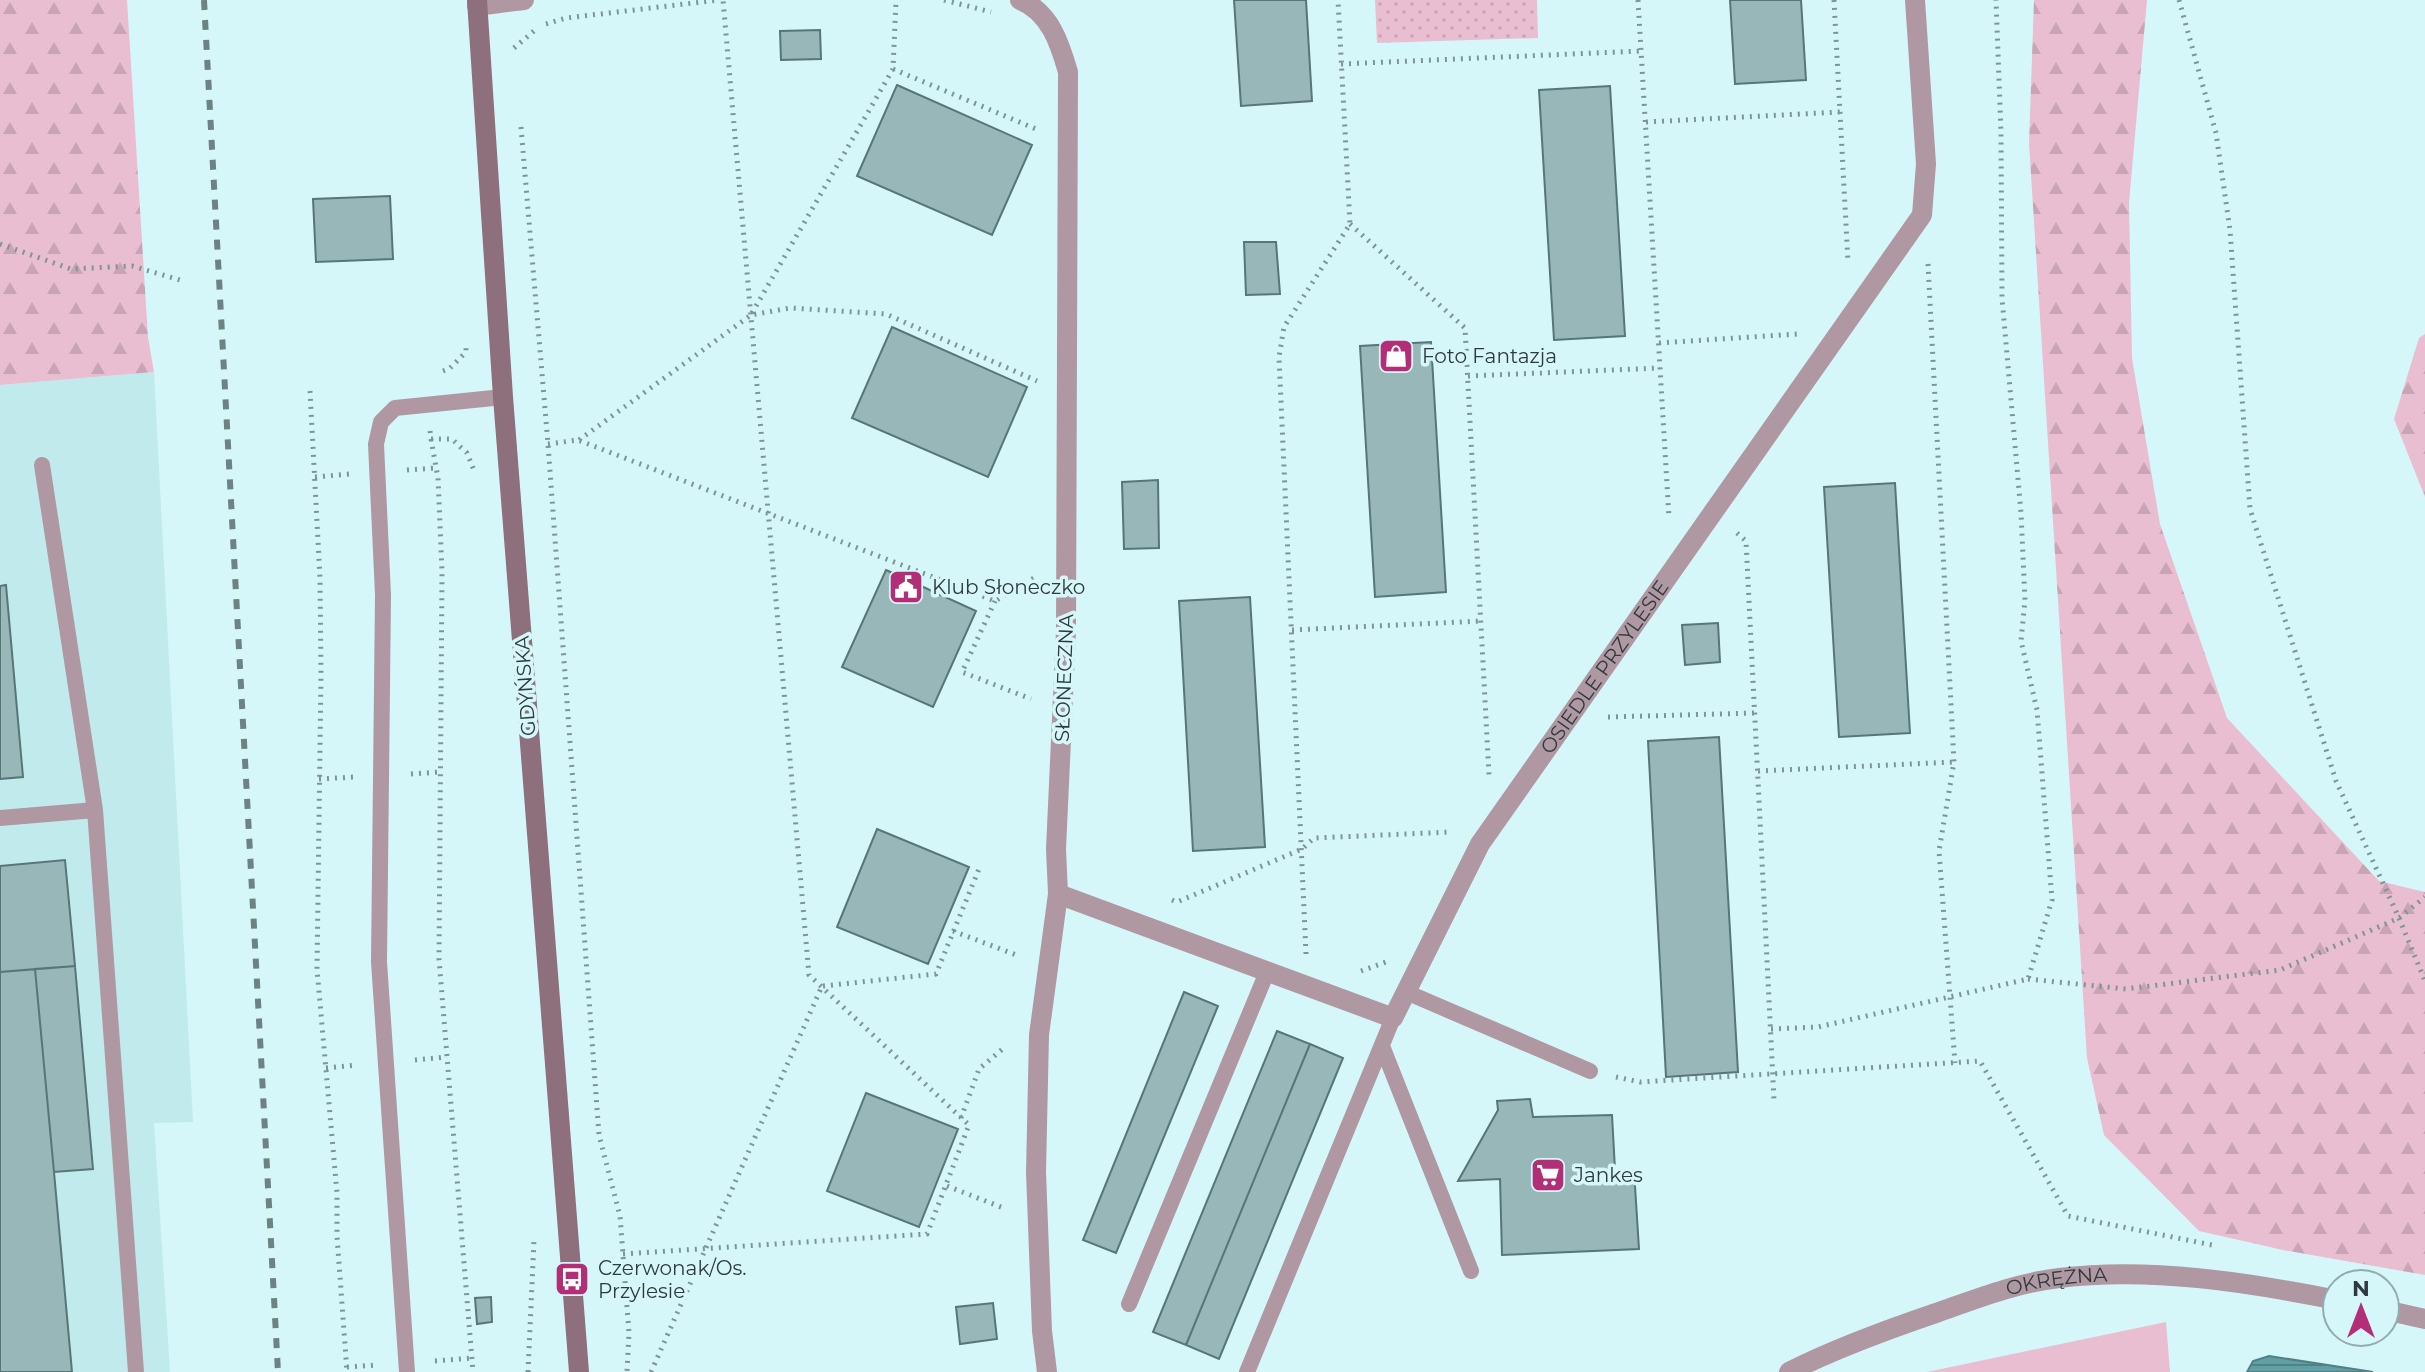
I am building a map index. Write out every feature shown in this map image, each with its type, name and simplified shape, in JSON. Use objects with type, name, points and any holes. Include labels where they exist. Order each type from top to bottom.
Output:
[{"type":"main road","name":"GDYŃSKA","points":[[477,3],[503,397],[579,1372]]},
{"type":"street","points":[[477,3],[524,0]]},
{"type":"street","name":"SŁONECZNA","points":[[1020,0],[1029,4],[1056,33],[1068,72],[1066,615],[1056,849],[1058,894],[1039,1035],[1036,1172],[1042,1331],[1047,1372]]},
{"type":"street","name":"OSIEDLE PRZYLESIE","points":[[1393,1018],[1480,844],[1715,514],[1922,215],[1926,164],[1915,0]]},
{"type":"street","points":[[1058,894],[1393,1018]]},
{"type":"street","name":"OKRĘŻNA","points":[[1789,1372],[1881,1332],[1956,1305],[2005,1289],[2057,1279],[2116,1274],[2201,1279],[2321,1297]]},
{"type":"street","points":[[2401,1314],[2425,1319]]},
{"type":"lane","points":[[407,1372],[379,962],[383,595],[376,444],[381,422],[395,408],[503,397]]},
{"type":"lane","points":[[42,465],[95,810],[136,1372]]},
{"type":"lane","points":[[0,818],[95,810]]},
{"type":"lane","points":[[1129,1304],[1267,972]]},
{"type":"lane","points":[[1406,992],[1590,1071]]},
{"type":"lane","points":[[1247,1372],[1393,1018]]},
{"type":"lane","points":[[1382,1046],[1471,1271]]},
{"type":"path","points":[[513,42],[514,48],[548,22],[566,18],[721,0],[809,975],[969,1125],[927,1234],[623,1254]]},
{"type":"path","points":[[548,444],[578,440],[751,315],[893,69],[896,0]]},
{"type":"path","points":[[967,6],[972,0]]},
{"type":"path","points":[[1297,983],[1306,958],[1279,357],[1284,327],[1350,224],[1338,0]]},
{"type":"path","points":[[1638,0],[1669,524]]},
{"type":"path","points":[[1834,0],[1848,267]]},
{"type":"path","points":[[1996,0],[2002,298],[2021,513],[2025,600],[2021,641],[2037,710],[2052,900],[2028,979]]},
{"type":"path","points":[[2179,0],[2216,133],[2228,216],[2250,509],[2336,781],[2425,981]]},
{"type":"path","points":[[1341,64],[1641,51]]},
{"type":"path","points":[[893,69],[1045,133]]},
{"type":"path","points":[[519,112],[548,444],[599,1135],[620,1216],[629,1333],[627,1372]]},
{"type":"path","points":[[1646,122],[1840,112]]},
{"type":"path","points":[[1350,224],[1465,328],[1490,774]]},
{"type":"path","points":[[0,244],[71,269],[132,266],[180,280]]},
{"type":"path","points":[[1900,247],[1928,264],[1954,762],[1939,851],[1955,1063]]},
{"type":"path","points":[[751,315],[790,308],[886,314],[1045,385]]},
{"type":"path","points":[[1659,343],[1797,334],[1806,323]]},
{"type":"path","points":[[466,340],[466,352],[449,369],[426,375],[431,439],[438,478],[442,572],[439,959],[473,1372]]},
{"type":"path","points":[[1468,376],[1660,368]]},
{"type":"path","points":[[310,391],[320,578],[317,969],[337,1193],[347,1372]]},
{"type":"path","points":[[431,439],[452,439],[467,453],[476,478]]},
{"type":"path","points":[[578,440],[995,601]]},
{"type":"path","points":[[1715,514],[1746,541],[1774,1100]]},
{"type":"path","points":[[1032,699],[962,672],[995,601],[1036,578]]},
{"type":"path","points":[[1292,630],[1481,621]]},
{"type":"path","points":[[1568,718],[1755,713]]},
{"type":"path","points":[[1483,786],[1499,762]]},
{"type":"path","points":[[1758,771],[1954,762]]},
{"type":"path","points":[[1162,897],[1177,902],[1302,849],[1314,838],[1458,832],[1451,845]]},
{"type":"path","points":[[822,986],[936,974],[979,869]]},
{"type":"path","points":[[1771,1029],[1818,1027],[2028,979],[2126,989],[2280,970],[2399,918],[2425,897]]},
{"type":"path","points":[[953,931],[1021,957]]},
{"type":"path","points":[[1347,969],[1362,971],[1387,961]]},
{"type":"path","points":[[651,1372],[822,986]]},
{"type":"path","points":[[961,1118],[979,1069],[1012,1041]]},
{"type":"path","points":[[1590,1071],[1640,1082],[1980,1061],[2068,1216],[2223,1247]]},
{"type":"path","points":[[947,1186],[1009,1211]]},
{"type":"path","points":[[528,1372],[534,1237]]},
{"type":"shaded area","points":[[154,372],[193,1122],[154,1123],[170,1372],[0,1372],[0,385]]},
{"type":"shaded area","points":[[2269,1356],[2373,1372],[2247,1372],[2253,1361]]},
{"type":"green space","points":[[0,0],[127,0],[148,337],[154,372],[0,385]]},
{"type":"green space","points":[[1375,0],[1537,0],[1538,38],[1377,43]]},
{"type":"green space","points":[[2034,0],[2147,0],[2129,203],[2132,358],[2160,524],[2227,718],[2379,881],[2425,892],[2425,1275],[2401,1271],[2401,1268],[2283,1250],[2199,1231],[2104,1135],[2087,1058],[2029,143]]},
{"type":"green space","points":[[2425,334],[2425,497],[2394,419],[2419,338]]},
{"type":"green space","points":[[2166,1322],[2170,1372],[1927,1372]]},
{"type":"building","points":[[1234,0],[1306,0],[1312,101],[1241,106]]},
{"type":"building","points":[[1730,0],[1801,0],[1806,80],[1735,84]]},
{"type":"building","points":[[820,30],[821,59],[781,60],[780,31]]},
{"type":"building","points":[[897,85],[1032,145],[992,235],[857,176]]},
{"type":"building","points":[[1610,86],[1625,336],[1554,340],[1539,90]]},
{"type":"building","points":[[390,196],[393,259],[316,262],[313,199]]},
{"type":"building","points":[[1244,242],[1276,242],[1280,294],[1246,295]]},
{"type":"building","points":[[892,327],[1027,387],[988,477],[852,418]]},
{"type":"building","points":[[1431,342],[1446,592],[1375,597],[1360,346]]},
{"type":"building","points":[[1158,480],[1159,548],[1124,549],[1122,482]]},
{"type":"building","points":[[1895,483],[1910,733],[1839,737],[1824,487]]},
{"type":"building","points":[[886,570],[976,611],[933,707],[842,667]]},
{"type":"building","points":[[6,585],[23,777],[0,779],[0,586]]},
{"type":"building","points":[[1250,597],[1265,847],[1193,851],[1179,601]]},
{"type":"building","points":[[1718,623],[1720,662],[1685,665],[1682,625]]},
{"type":"building","points":[[1719,737],[1738,1072],[1666,1077],[1648,741]]},
{"type":"building","points":[[877,829],[969,867],[928,964],[837,927]]},
{"type":"building","points":[[65,860],[75,966],[0,972],[0,866]]},
{"type":"building","points":[[75,966],[93,1169],[54,1172],[35,969]]},
{"type":"building","points":[[35,969],[72,1372],[0,1372],[0,972]]},
{"type":"building","points":[[1184,992],[1218,1006],[1116,1253],[1083,1240]]},
{"type":"building","points":[[1277,1031],[1310,1044],[1186,1345],[1153,1332]]},
{"type":"building","points":[[1310,1044],[1343,1058],[1219,1359],[1186,1345]]},
{"type":"building","points":[[866,1093],[958,1129],[919,1227],[827,1191]]},
{"type":"building","name":"Jankes","points":[[1530,1099],[1533,1117],[1612,1115],[1615,1170],[1634,1170],[1639,1249],[1502,1255],[1500,1179],[1458,1181],[1498,1110],[1497,1101]]},
{"type":"building","points":[[491,1297],[492,1322],[477,1324],[475,1298]]},
{"type":"building","points":[[993,1303],[997,1339],[960,1344],[956,1307]]},
{"type":"railway","points":[[204,0],[278,1372]]},
{"type":"place","name":"Foto Fantazja","points":[[1396,356]]},
{"type":"place","name":"Klub Słoneczko","points":[[906,587]]},
{"type":"place","name":"Jankes","points":[[1548,1175]]},
{"type":"place","name":"Czerwonak/Os. Przylesie","points":[[572,1279]]}]
